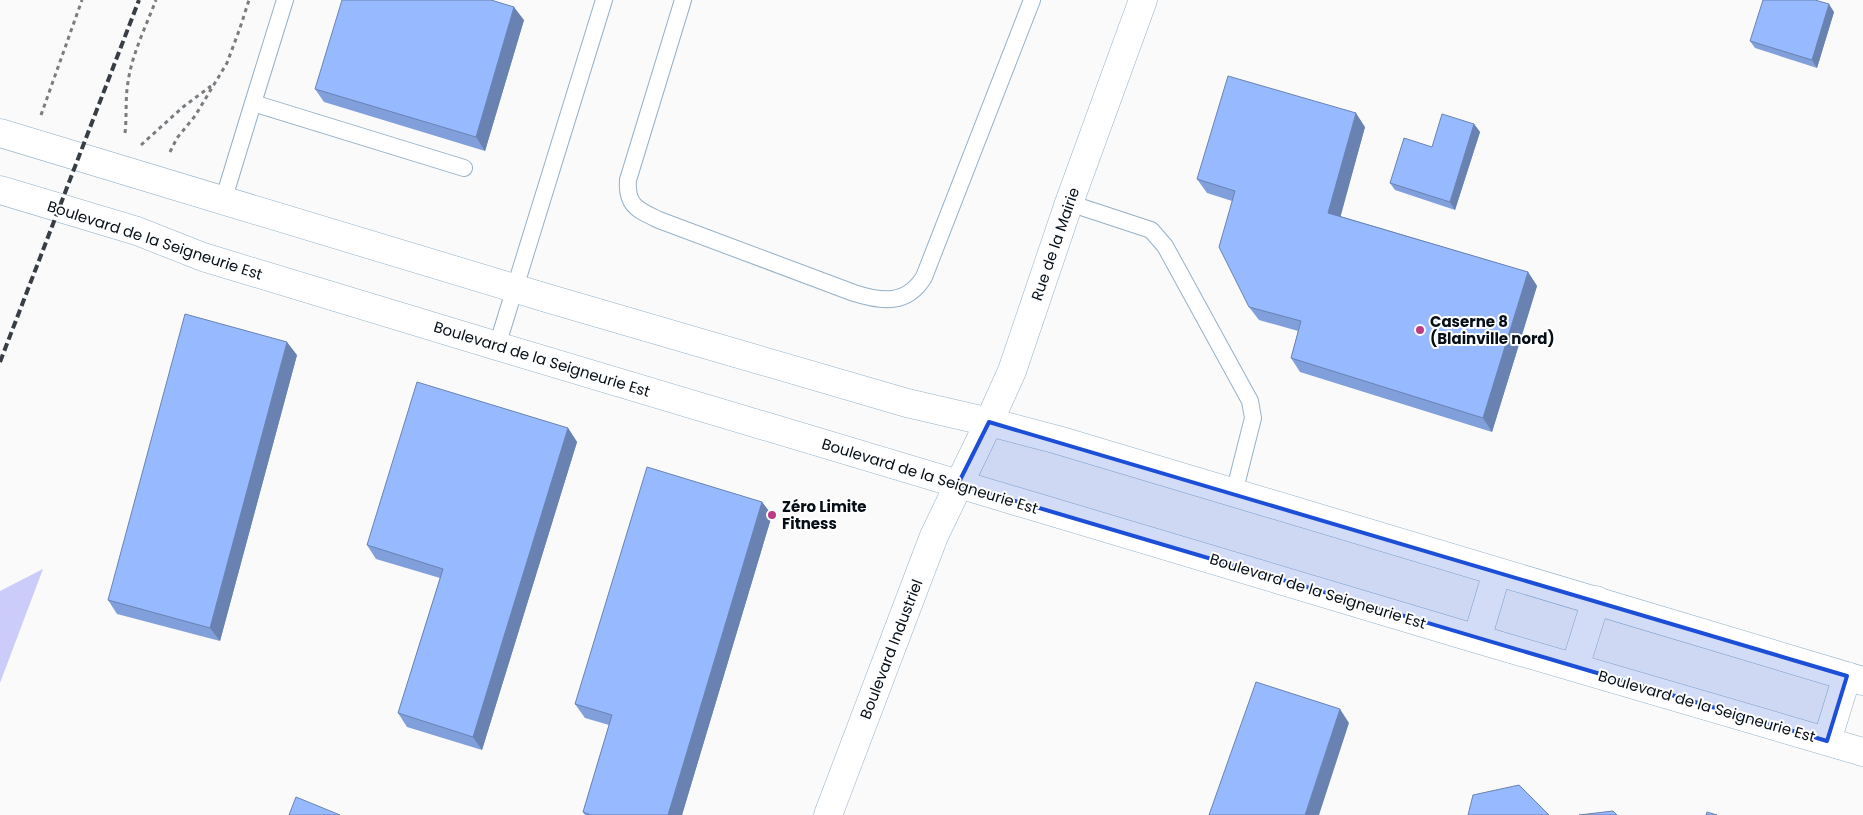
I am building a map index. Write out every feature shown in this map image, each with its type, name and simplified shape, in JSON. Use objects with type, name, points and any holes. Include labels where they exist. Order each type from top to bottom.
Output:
[{"type":"main road","name":"Rue de la Mairie","points":[[958,484],[1012,371],[1069,203],[1143,0]]},
{"type":"main road","points":[[0,133],[907,403],[1058,440],[1855,679],[1827,742]]},
{"type":"main road","name":"Boulevard de la Seigneurie Est","points":[[0,190],[137,231],[203,257],[497,346],[1477,639],[1863,752]]},
{"type":"main road","name":"Boulevard Industriel","points":[[828,815],[934,536],[958,484]]},
{"type":"main road","points":[[1477,639],[1498,572]]},
{"type":"main road","points":[[1575,668],[1596,600]]},
{"type":"lane","points":[[223,200],[285,0]]},
{"type":"lane","points":[[497,346],[604,0]]},
{"type":"lane","points":[[683,0],[628,180],[629,199],[642,213],[659,220],[854,293],[870,298],[892,300],[912,292],[918,287],[924,277],[1032,0]]},
{"type":"lane","points":[[253,103],[464,168]]},
{"type":"lane","points":[[1069,203],[1151,230],[1165,246],[1250,400],[1253,418],[1234,493]]},
{"type":"path","points":[[43,109],[82,0]]},
{"type":"path","points":[[125,133],[127,121],[127,84],[130,70],[156,0]]},
{"type":"path","points":[[172,146],[195,116],[232,51],[249,0]]},
{"type":"path","points":[[147,138],[213,84]]},
{"type":"highlighted area","points":[[989,422],[1847,676],[1827,741],[958,484]]},
{"type":"shaded area","points":[[43,569],[0,683],[0,591]]},
{"type":"building","points":[[342,0],[491,0],[514,7],[476,137],[315,89]]},
{"type":"building","points":[[1763,0],[1815,0],[1829,4],[1812,60],[1750,41]]},
{"type":"building","points":[[1228,76],[1356,113],[1328,213],[1528,272],[1483,418],[1291,358],[1301,321],[1249,307],[1219,247],[1235,191],[1197,179]]},
{"type":"building","points":[[1442,114],[1474,124],[1450,202],[1390,183],[1404,138],[1432,147]]},
{"type":"building","points":[[185,314],[287,342],[210,628],[108,600]]},
{"type":"building","points":[[417,382],[568,428],[473,737],[398,713],[443,569],[367,545]]},
{"type":"building","points":[[647,467],[762,502],[668,815],[591,815],[583,812],[612,715],[575,704]]},
{"type":"building","points":[[1256,682],[1340,709],[1305,815],[1209,815]]},
{"type":"building","points":[[1519,785],[1549,815],[1468,815],[1473,795]]},
{"type":"building","points":[[296,797],[340,815],[289,815]]},
{"type":"building","points":[[1613,811],[1617,815],[1579,815]]},
{"type":"building","points":[[1707,812],[1717,815],[1706,815]]},
{"type":"railway","points":[[0,362],[139,0]]},
{"type":"place","name":"Caserne 8 (Blainville nord)","points":[[1420,330]]},
{"type":"place","name":"Zéro Limite Fitness","points":[[772,515]]}]
